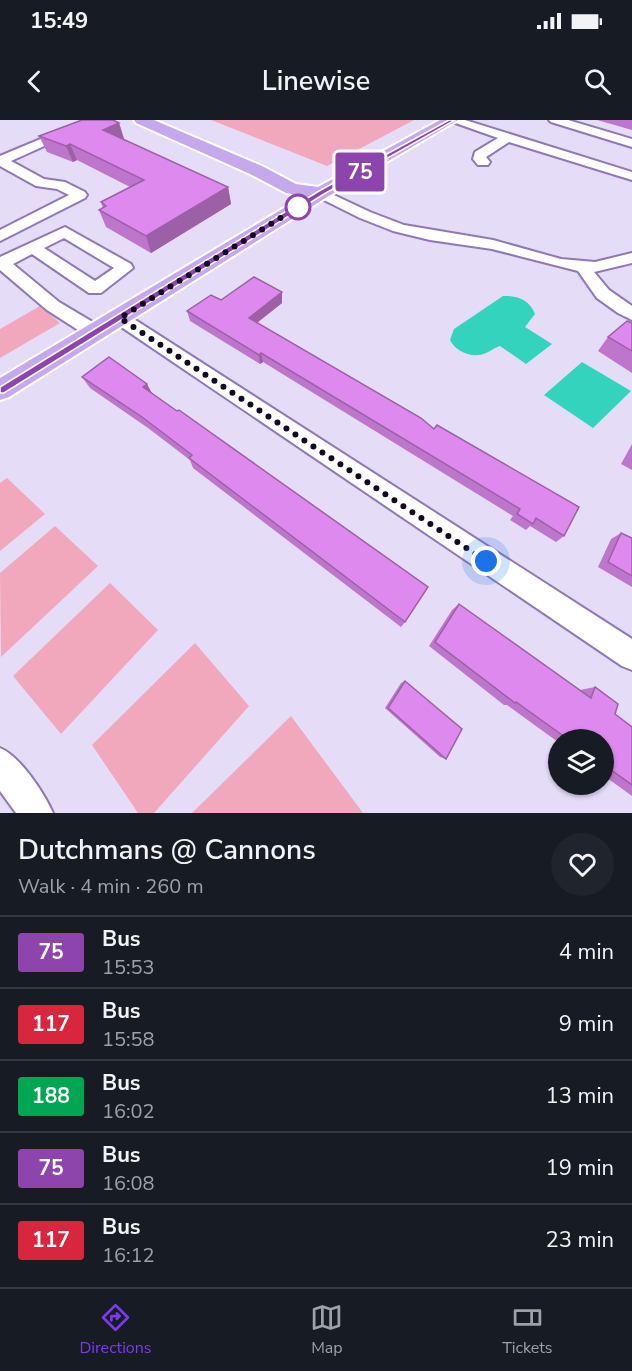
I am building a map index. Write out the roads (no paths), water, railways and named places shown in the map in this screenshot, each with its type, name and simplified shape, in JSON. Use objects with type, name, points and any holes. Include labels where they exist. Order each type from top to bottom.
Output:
[{"type":"main road","points":[[141,120],[256,170],[292,189],[321,193]]},
{"type":"main road","points":[[164,120],[310,181],[321,193]]},
{"type":"main road","points":[[0,390],[321,193],[452,120]]},
{"type":"street","points":[[0,161],[96,120]]},
{"type":"street","points":[[452,120],[632,176]]},
{"type":"street","points":[[555,120],[632,143]]},
{"type":"street","points":[[483,162],[479,159],[480,155],[508,137]]},
{"type":"street","points":[[0,161],[41,183],[60,185],[80,195],[0,236]]},
{"type":"street","points":[[321,193],[358,213],[392,226],[413,232],[504,247],[553,263],[583,266],[613,263],[632,258]]},
{"type":"street","points":[[33,248],[95,289],[125,268],[65,232],[33,248],[2,265],[53,306],[95,332]]},
{"type":"street","points":[[583,266],[590,280],[600,291],[627,310],[632,322]]},
{"type":"street","points":[[120,318],[632,656]]},
{"type":"street","points":[[0,764],[36,813]]}]
